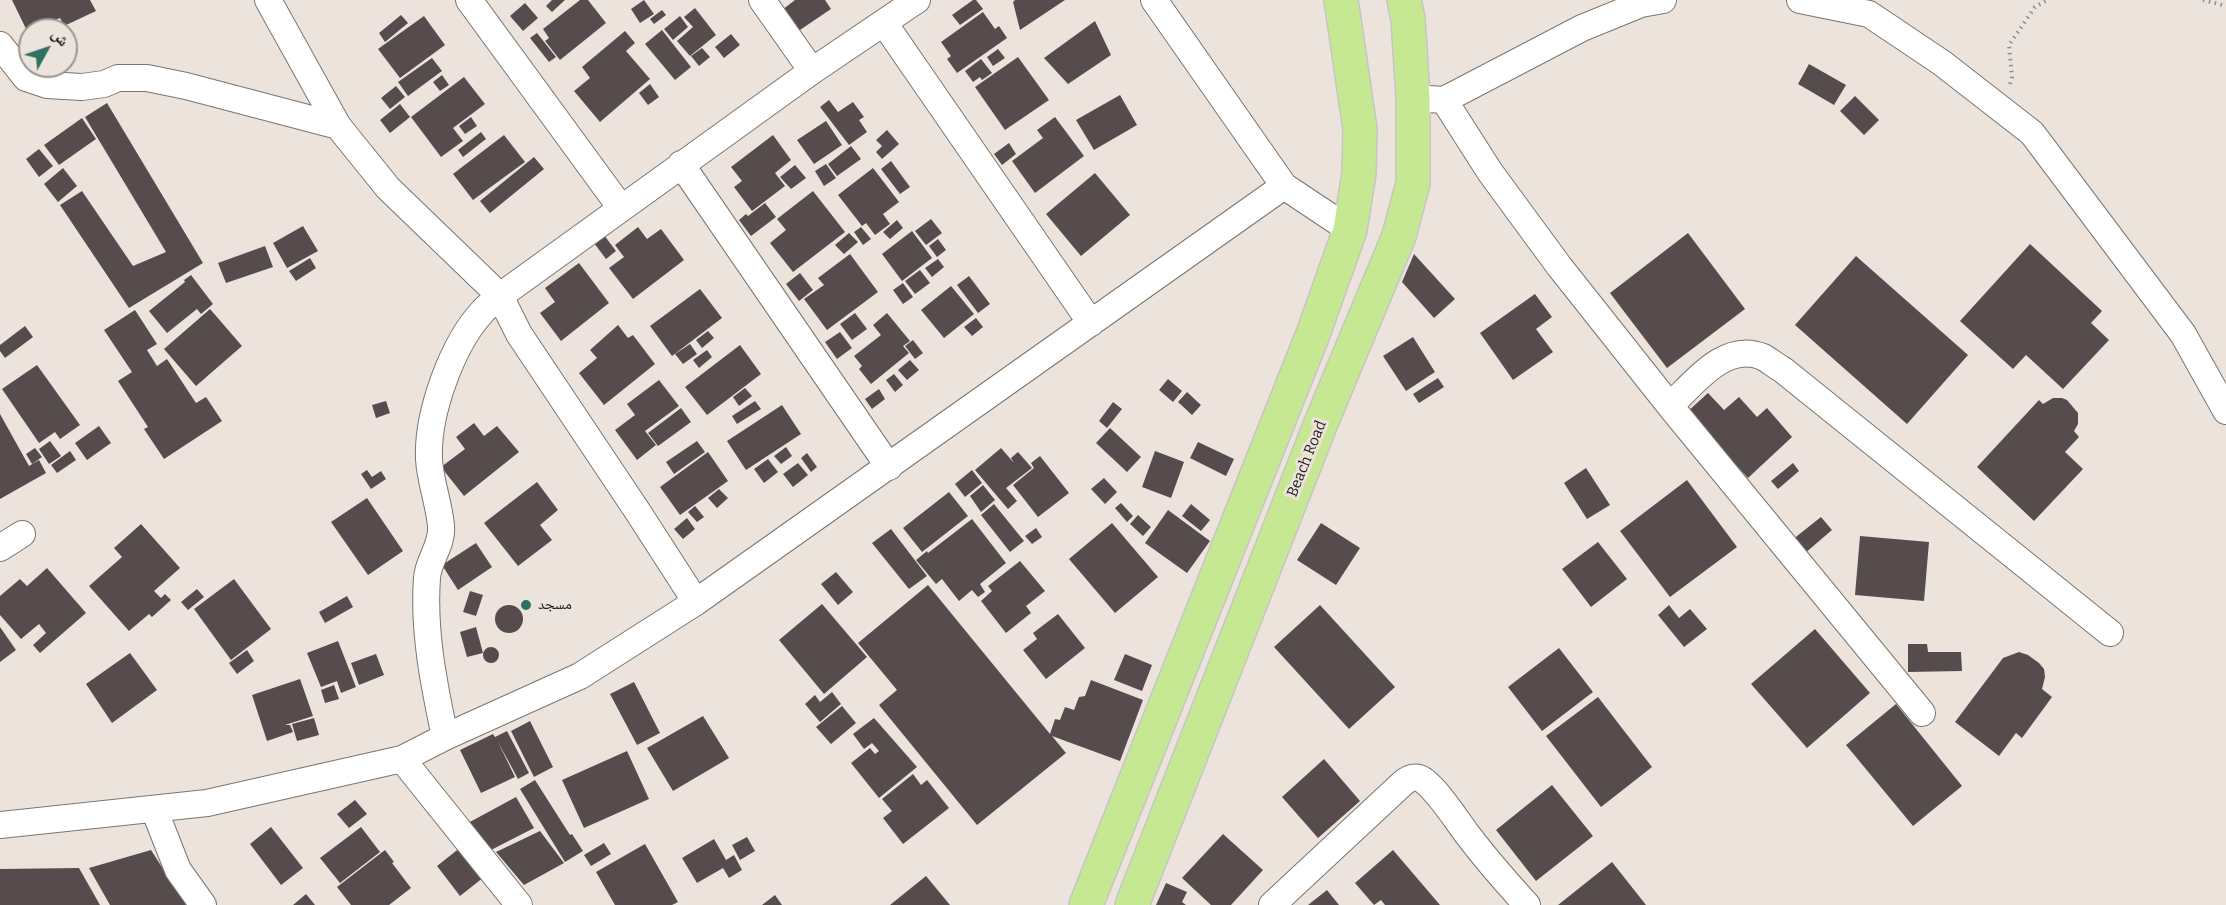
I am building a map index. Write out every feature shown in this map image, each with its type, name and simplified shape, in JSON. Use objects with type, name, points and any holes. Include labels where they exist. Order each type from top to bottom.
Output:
[{"type":"highway","points":[[1086,905],[1308,344],[1350,230],[1359,173],[1360,129],[1341,0]]},
{"type":"highway","name":"Beach Road","points":[[1132,905],[1321,423],[1400,237],[1429,99],[1404,0]]},
{"type":"street","points":[[268,0],[338,126],[388,188],[500,296],[519,334],[696,602]]},
{"type":"street","points":[[469,0],[621,208]]},
{"type":"street","points":[[762,0],[812,71]]},
{"type":"street","points":[[445,737],[434,681],[426,611],[428,567],[440,541],[441,527],[428,444],[438,396],[450,364],[483,311],[500,296],[812,71],[917,0]]},
{"type":"street","points":[[1154,0],[1284,186],[1350,230]]},
{"type":"street","points":[[1663,0],[1641,4],[1582,28],[1429,99],[1490,172],[1552,257],[1670,406],[1922,713]]},
{"type":"street","points":[[1800,0],[1869,14],[1942,63],[2032,133],[2183,334],[2226,411]]},
{"type":"street","points":[[884,23],[1091,323]]},
{"type":"street","points":[[0,45],[26,78],[47,86],[82,87],[104,84],[118,78],[147,78],[338,126]]},
{"type":"street","points":[[681,165],[889,467]]},
{"type":"street","points":[[0,825],[207,803],[402,759],[580,676],[696,602],[1284,186]]},
{"type":"street","points":[[1670,406],[1724,357],[1739,354],[1761,357],[1783,370],[2110,633]]},
{"type":"street","points":[[0,548],[22,534]]},
{"type":"street","points":[[402,759],[519,905]]},
{"type":"street","points":[[1272,905],[1403,783],[1409,778],[1417,777],[1424,781],[1442,801],[1485,858],[1527,905]]},
{"type":"street","points":[[154,809],[178,870],[202,905]]},
{"type":"path","points":[[2004,111],[2012,77],[2009,45],[2035,7],[2047,0]]},
{"type":"path","points":[[2203,0],[2226,6]]},
{"type":"building","points":[[12,0],[90,0],[96,11],[78,19],[21,18]]},
{"type":"building","points":[[552,0],[565,0],[552,12],[546,6]]},
{"type":"building","points":[[580,0],[588,0],[606,23],[560,60],[545,41],[549,38],[543,29]]},
{"type":"building","points":[[644,0],[654,14],[640,23],[631,9]]},
{"type":"building","points":[[795,0],[825,0],[831,9],[797,32],[782,10]]},
{"type":"building","points":[[976,0],[983,9],[960,25],[952,15]]},
{"type":"building","points":[[1015,0],[1065,0],[1020,30],[1013,2]]},
{"type":"building","points":[[525,3],[538,18],[523,31],[510,16]]},
{"type":"building","points":[[695,8],[716,35],[690,56],[677,41],[693,27],[684,17]]},
{"type":"building","points":[[662,10],[666,15],[654,24],[650,19]]},
{"type":"building","points":[[983,12],[995,29],[999,26],[1007,38],[957,73],[947,59],[951,56],[941,42]]},
{"type":"building","points":[[401,15],[408,23],[385,42],[379,33]]},
{"type":"building","points":[[424,16],[445,45],[400,78],[378,49]]},
{"type":"building","points":[[680,16],[688,27],[673,40],[664,29]]},
{"type":"building","points":[[1095,21],[1111,55],[1068,84],[1044,58]]},
{"type":"building","points":[[662,30],[691,67],[675,80],[645,44]]},
{"type":"building","points":[[625,31],[635,43],[626,51],[650,79],[600,122],[574,91],[590,78],[582,67]]},
{"type":"building","points":[[537,33],[556,57],[549,62],[530,38]]},
{"type":"building","points":[[731,34],[740,45],[724,58],[715,47]]},
{"type":"building","points":[[702,48],[710,57],[699,66],[691,56]]},
{"type":"building","points":[[998,49],[1005,58],[993,66],[987,57]]},
{"type":"building","points":[[1018,57],[1049,100],[1005,130],[975,87]]},
{"type":"building","points":[[432,58],[442,71],[408,96],[398,82]]},
{"type":"building","points":[[981,59],[992,73],[982,80],[980,77],[973,82],[965,71]]},
{"type":"building","points":[[1809,64],[1846,85],[1834,105],[1798,84]]},
{"type":"building","points":[[442,75],[449,85],[440,91],[433,82]]},
{"type":"building","points":[[464,77],[485,104],[453,128],[463,141],[441,157],[411,117]]},
{"type":"building","points":[[650,84],[659,97],[648,105],[639,93]]},
{"type":"building","points":[[396,86],[405,97],[390,109],[381,98]]},
{"type":"building","points":[[1120,95],[1137,125],[1094,150],[1076,120]]},
{"type":"building","points":[[1855,96],[1879,120],[1864,135],[1840,111]]},
{"type":"building","points":[[829,100],[838,112],[853,102],[864,117],[859,120],[867,132],[849,145],[820,107]]},
{"type":"building","points":[[107,103],[203,263],[129,308],[60,205],[82,191],[133,266],[166,252],[85,117]]},
{"type":"building","points":[[400,104],[410,117],[390,133],[380,120]]},
{"type":"building","points":[[471,117],[477,126],[465,134],[459,126]]},
{"type":"building","points":[[1055,117],[1084,156],[1035,193],[1012,161],[1043,138],[1037,130]]},
{"type":"building","points":[[82,118],[96,139],[59,165],[44,145]]},
{"type":"building","points":[[826,121],[842,145],[814,164],[797,140]]},
{"type":"building","points":[[887,130],[899,144],[882,159],[876,152],[882,146],[876,140]]},
{"type":"building","points":[[481,132],[486,139],[463,157],[458,150]]},
{"type":"building","points":[[504,135],[525,162],[473,200],[453,174]]},
{"type":"building","points":[[773,135],[791,160],[775,173],[785,186],[752,211],[734,187],[742,181],[731,167]]},
{"type":"building","points":[[1009,143],[1016,154],[1002,165],[994,154]]},
{"type":"building","points":[[851,146],[861,159],[837,176],[828,164]]},
{"type":"building","points":[[39,149],[53,166],[39,177],[26,159]]},
{"type":"building","points":[[534,157],[544,169],[490,213],[480,201]]},
{"type":"building","points":[[891,161],[910,187],[900,194],[881,169]]},
{"type":"building","points":[[826,164],[836,178],[824,186],[815,171]]},
{"type":"building","points":[[795,165],[806,178],[791,189],[780,177]]},
{"type":"building","points":[[63,168],[77,186],[58,202],[44,184]]},
{"type":"building","points":[[873,168],[899,202],[883,214],[890,224],[875,235],[866,223],[862,226],[838,195]]},
{"type":"building","points":[[1095,173],[1130,215],[1081,256],[1046,214]]},
{"type":"building","points":[[813,191],[845,232],[793,272],[770,243],[786,230],[777,219]]},
{"type":"building","points":[[765,203],[776,217],[751,236],[739,220]]},
{"type":"building","points":[[931,219],[942,233],[926,245],[915,231]]},
{"type":"building","points":[[897,220],[903,228],[890,239],[883,232]]},
{"type":"building","points":[[303,226],[318,251],[287,268],[273,243]]},
{"type":"building","points":[[638,227],[647,239],[661,229],[684,260],[633,299],[609,268],[624,257],[615,245]]},
{"type":"building","points":[[861,227],[871,239],[863,245],[854,232]]},
{"type":"building","points":[[912,231],[932,258],[902,281],[882,254]]},
{"type":"building","points":[[849,233],[858,242],[844,254],[835,245]]},
{"type":"building","points":[[1688,233],[1745,309],[1667,368],[1610,293]]},
{"type":"building","points":[[604,235],[616,251],[606,259],[594,243]]},
{"type":"building","points":[[938,239],[946,250],[937,257],[929,246]]},
{"type":"building","points":[[2030,244],[2102,311],[2091,323],[2109,340],[2063,389],[2026,355],[2013,369],[1960,321]]},
{"type":"building","points":[[265,246],[273,267],[226,283],[218,263]]},
{"type":"building","points":[[850,254],[878,292],[827,330],[804,299],[824,285],[818,278]]},
{"type":"building","points":[[1414,254],[1455,299],[1434,318],[1402,282]]},
{"type":"building","points":[[1856,256],[1968,355],[1907,424],[1795,325]]},
{"type":"building","points":[[310,258],[316,268],[296,281],[289,271]]},
{"type":"building","points":[[938,259],[944,267],[932,277],[925,268]]},
{"type":"building","points":[[579,263],[609,303],[561,341],[540,313],[555,302],[545,288]]},
{"type":"building","points":[[920,270],[930,283],[915,294],[905,281]]},
{"type":"building","points":[[800,273],[813,290],[799,301],[786,284]]},
{"type":"building","points":[[191,275],[213,304],[201,314],[197,309],[167,333],[149,311]]},
{"type":"building","points":[[969,276],[990,304],[978,313],[957,285]]},
{"type":"building","points":[[903,283],[913,297],[903,304],[893,290]]},
{"type":"building","points":[[951,286],[974,314],[944,338],[921,310]]},
{"type":"building","points":[[700,289],[722,318],[672,356],[650,326]]},
{"type":"building","points":[[1535,294],[1552,317],[1536,329],[1553,352],[1513,380],[1480,333]]},
{"type":"building","points":[[210,309],[242,346],[196,386],[164,349]]},
{"type":"building","points":[[135,310],[157,344],[147,350],[157,366],[167,359],[196,403],[206,397],[222,421],[164,459],[144,429],[148,427],[118,381],[132,372],[104,330]]},
{"type":"building","points":[[855,313],[867,329],[852,340],[840,324]]},
{"type":"building","points":[[887,313],[910,341],[903,346],[909,353],[871,384],[859,369],[862,366],[854,356],[881,335],[873,325]]},
{"type":"building","points":[[976,318],[983,327],[972,336],[964,327]]},
{"type":"building","points":[[618,325],[628,338],[633,335],[655,364],[604,405],[579,373],[597,358],[590,350]]},
{"type":"building","points":[[25,326],[33,337],[5,358],[0,351],[0,345]]},
{"type":"building","points":[[708,331],[714,338],[702,348],[696,340]]},
{"type":"building","points":[[840,332],[852,348],[837,359],[825,342]]},
{"type":"building","points":[[1413,337],[1435,372],[1406,391],[1383,356]]},
{"type":"building","points":[[913,340],[923,353],[915,359],[905,346]]},
{"type":"building","points":[[690,344],[697,354],[683,364],[675,354]]},
{"type":"building","points":[[740,345],[761,374],[707,415],[685,387]]},
{"type":"building","points":[[707,350],[712,357],[699,368],[693,360]]},
{"type":"building","points":[[910,360],[919,370],[907,380],[898,370]]},
{"type":"building","points":[[37,365],[80,425],[60,439],[55,432],[39,443],[2,389]]},
{"type":"building","points":[[894,374],[903,385],[895,392],[886,380]]},
{"type":"building","points":[[1438,378],[1444,387],[1419,403],[1413,394]]},
{"type":"building","points":[[1168,379],[1182,391],[1173,402],[1159,390]]},
{"type":"building","points":[[659,380],[679,406],[645,431],[656,445],[637,460],[615,430],[635,415],[627,404]]},
{"type":"building","points":[[745,388],[752,396],[739,406],[733,397]]},
{"type":"building","points":[[879,389],[885,399],[872,409],[865,399]]},
{"type":"building","points":[[1187,392],[1201,405],[1192,415],[1178,402]]},
{"type":"building","points":[[1708,393],[1724,410],[1739,397],[1757,417],[1767,408],[1792,437],[1748,478],[1687,412]]},
{"type":"building","points":[[2053,398],[2067,400],[2078,413],[2078,424],[2074,431],[2079,437],[2065,452],[2083,469],[2034,521],[1977,467],[2039,400],[2043,404]]},
{"type":"building","points":[[386,401],[390,413],[376,418],[372,405]]},
{"type":"building","points":[[755,401],[761,409],[737,424],[732,416]]},
{"type":"building","points":[[1113,402],[1122,409],[1107,428],[1099,421]]},
{"type":"building","points":[[782,405],[801,434],[746,470],[727,441]]},
{"type":"building","points":[[681,408],[691,422],[658,446],[648,433]]},
{"type":"building","points":[[0,414],[29,466],[39,460],[46,473],[0,499]]},
{"type":"building","points":[[474,423],[484,436],[497,426],[519,452],[464,496],[441,467],[465,449],[456,437]]},
{"type":"building","points":[[99,426],[111,443],[87,460],[75,443]]},
{"type":"building","points":[[1110,428],[1141,457],[1127,472],[1096,443]]},
{"type":"building","points":[[50,441],[61,456],[49,464],[39,449]]},
{"type":"building","points":[[697,441],[705,452],[674,474],[666,462]]},
{"type":"building","points":[[1198,442],[1234,459],[1226,476],[1190,458]]},
{"type":"building","points":[[786,447],[792,456],[781,464],[774,456]]},
{"type":"building","points":[[35,448],[42,457],[32,464],[26,454]]},
{"type":"building","points":[[1001,448],[1014,463],[1011,458],[1018,452],[1032,468],[1006,488],[1017,501],[1008,509],[975,470]]},
{"type":"building","points":[[70,451],[76,460],[57,473],[51,465]]},
{"type":"building","points":[[1155,451],[1184,462],[1171,498],[1142,487]]},
{"type":"building","points":[[708,452],[728,481],[680,515],[660,487]]},
{"type":"building","points":[[807,453],[817,467],[811,472],[801,458]]},
{"type":"building","points":[[1040,456],[1069,493],[1038,517],[1013,485],[1034,468],[1031,463]]},
{"type":"building","points":[[768,459],[778,472],[764,483],[754,469]]},
{"type":"building","points":[[798,463],[808,475],[793,487],[783,474]]},
{"type":"building","points":[[1793,463],[1799,471],[1778,489],[1771,481]]},
{"type":"building","points":[[1586,468],[1610,505],[1587,519],[1564,483]]},
{"type":"building","points":[[367,470],[372,477],[381,471],[386,479],[371,489],[361,474]]},
{"type":"building","points":[[972,470],[982,483],[965,497],[955,484]]},
{"type":"building","points":[[1104,478],[1117,492],[1105,504],[1091,489]]},
{"type":"building","points":[[1687,480],[1737,547],[1670,597],[1620,531]]},
{"type":"building","points":[[537,482],[558,510],[540,525],[552,540],[518,566],[484,523]]},
{"type":"building","points":[[983,485],[995,500],[981,512],[970,496]]},
{"type":"building","points":[[719,489],[728,498],[717,508],[708,498]]},
{"type":"building","points":[[949,492],[968,516],[922,552],[903,528]]},
{"type":"building","points":[[367,498],[403,551],[368,575],[331,522]]},
{"type":"building","points":[[1121,503],[1133,516],[1127,522],[1115,508]]},
{"type":"building","points":[[994,504],[1024,541],[1010,552],[981,515]]},
{"type":"building","points":[[1191,504],[1210,520],[1201,531],[1182,516]]},
{"type":"building","points":[[695,506],[704,517],[697,522],[688,512]]},
{"type":"building","points":[[1168,510],[1210,541],[1187,573],[1145,543]]},
{"type":"building","points":[[1138,515],[1151,527],[1143,536],[1130,524]]},
{"type":"building","points":[[1821,517],[1832,530],[1804,554],[1792,540]]},
{"type":"building","points":[[687,518],[695,529],[683,539],[674,529]]},
{"type":"building","points":[[972,519],[1006,563],[980,584],[985,592],[978,597],[972,590],[959,601],[942,579],[936,584],[916,560]]},
{"type":"building","points":[[1112,523],[1158,577],[1115,613],[1069,559]]},
{"type":"building","points":[[1321,523],[1360,548],[1336,585],[1297,560]]},
{"type":"building","points":[[141,524],[180,568],[154,591],[161,598],[165,594],[171,600],[152,617],[149,614],[129,631],[89,586],[122,557],[114,548]]},
{"type":"building","points":[[1036,528],[1042,537],[1032,544],[1025,536]]},
{"type":"building","points":[[891,529],[927,576],[909,589],[872,543]]},
{"type":"building","points":[[1860,536],[1929,542],[1924,601],[1855,595]]},
{"type":"building","points":[[1598,542],[1627,579],[1591,607],[1562,569]]},
{"type":"building","points":[[476,543],[492,567],[458,590],[442,565]]},
{"type":"building","points":[[1020,561],[1045,591],[1026,606],[1031,613],[1006,633],[981,601],[992,591],[988,586]]},
{"type":"building","points":[[47,568],[86,613],[40,653],[33,645],[46,633],[39,624],[21,639],[0,615],[0,596],[20,579],[27,586]]},
{"type":"building","points":[[836,572],[853,592],[838,605],[821,584]]},
{"type":"building","points":[[234,579],[271,629],[231,660],[194,609]]},
{"type":"building","points":[[928,585],[1050,734],[1055,719],[1060,720],[1065,707],[1074,710],[1079,697],[1085,696],[1091,680],[1143,700],[1120,761],[1052,736],[1066,753],[977,825],[879,705],[897,690],[858,643]]},
{"type":"building","points":[[197,589],[204,597],[188,610],[181,602]]},
{"type":"building","points":[[470,591],[483,595],[476,616],[463,612]]},
{"type":"building","points":[[347,596],[353,607],[325,623],[319,612]]},
{"type":"building","points":[[822,604],[867,657],[824,694],[779,640]]},
{"type":"building","points":[[509,605],[519,609],[523,619],[519,629],[509,633],[499,629],[495,619],[499,609]]},
{"type":"building","points":[[1320,605],[1395,687],[1349,729],[1274,647]]},
{"type":"building","points":[[1669,605],[1679,618],[1690,609],[1707,629],[1684,647],[1658,615]]},
{"type":"building","points":[[1058,614],[1085,648],[1046,679],[1023,650],[1037,639],[1033,633]]},
{"type":"building","points":[[0,627],[16,650],[0,662]]},
{"type":"building","points":[[476,627],[483,653],[467,657],[460,632]]},
{"type":"building","points":[[1815,629],[1870,693],[1807,748],[1751,684]]},
{"type":"building","points":[[338,641],[356,687],[341,693],[337,681],[321,687],[307,653]]},
{"type":"building","points":[[1908,644],[1927,644],[1928,652],[1961,652],[1962,671],[1908,672]]},
{"type":"building","points":[[488,647],[494,647],[499,655],[497,661],[488,663],[483,658],[483,652]]},
{"type":"building","points":[[1559,648],[1593,692],[1542,731],[1508,687]]},
{"type":"building","points":[[247,650],[254,661],[237,674],[229,663]]},
{"type":"building","points":[[2019,652],[2028,655],[2044,669],[2042,689],[2052,697],[2022,738],[2016,733],[1999,756],[1955,722],[2003,658]]},
{"type":"building","points":[[130,653],[157,690],[112,723],[86,684]]},
{"type":"building","points":[[376,654],[384,675],[359,685],[351,663]]},
{"type":"building","points":[[1125,654],[1152,665],[1142,691],[1114,680]]},
{"type":"building","points":[[300,679],[313,716],[285,725],[290,725],[293,732],[267,741],[252,695]]},
{"type":"building","points":[[634,682],[660,733],[637,745],[610,694]]},
{"type":"building","points":[[334,685],[339,699],[325,703],[321,690]]},
{"type":"building","points":[[832,692],[841,704],[820,722],[805,704],[815,695],[820,702]]},
{"type":"building","points":[[1598,697],[1652,767],[1601,807],[1546,736]]},
{"type":"building","points":[[1896,704],[1962,786],[1913,826],[1846,745]]},
{"type":"building","points":[[842,706],[856,723],[831,744],[816,727]]},
{"type":"building","points":[[703,716],[729,758],[673,791],[647,748]]},
{"type":"building","points":[[314,718],[319,735],[297,741],[292,724]]},
{"type":"building","points":[[874,718],[917,767],[879,798],[851,763],[870,748],[875,754],[879,751],[872,743],[864,749],[853,734]]},
{"type":"building","points":[[530,721],[553,767],[534,777],[511,731]]},
{"type":"building","points":[[507,731],[529,773],[518,779],[498,742],[515,777],[481,793],[460,750],[493,734],[495,737]]},
{"type":"building","points":[[627,751],[649,799],[584,828],[562,780]]},
{"type":"building","points":[[1324,759],[1360,801],[1318,838],[1282,797]]},
{"type":"building","points":[[913,774],[921,785],[927,780],[949,808],[903,844],[883,818],[892,811],[882,799]]},
{"type":"building","points":[[535,780],[570,835],[572,834],[583,851],[565,862],[520,789]]},
{"type":"building","points":[[1552,785],[1593,836],[1536,881],[1496,830]]},
{"type":"building","points":[[516,797],[534,828],[491,850],[468,823]]},
{"type":"building","points":[[355,800],[367,814],[349,828],[337,814]]},
{"type":"building","points":[[271,827],[303,868],[281,885],[250,844]]},
{"type":"building","points":[[361,827],[380,852],[340,883],[320,858]]},
{"type":"building","points":[[540,831],[564,863],[524,885],[496,852]]},
{"type":"building","points":[[1223,834],[1263,870],[1231,905],[1211,905],[1182,878]]},
{"type":"building","points":[[747,837],[755,851],[740,860],[732,845]]},
{"type":"building","points":[[714,839],[726,860],[734,855],[742,870],[729,878],[723,868],[697,883],[682,858]]},
{"type":"building","points":[[604,843],[611,854],[591,866],[584,855]]},
{"type":"building","points":[[645,844],[678,902],[672,905],[615,905],[596,872]]},
{"type":"building","points":[[461,847],[484,877],[460,896],[437,866]]},
{"type":"building","points":[[151,850],[186,905],[110,905],[89,868]]},
{"type":"building","points":[[385,850],[411,888],[389,905],[351,905],[337,887]]},
{"type":"building","points":[[1393,850],[1440,905],[1385,905],[1381,900],[1374,905],[1355,883]]},
{"type":"building","points":[[1612,862],[1646,905],[1558,905]]},
{"type":"building","points":[[79,868],[100,905],[0,905],[0,869]]},
{"type":"building","points":[[926,876],[950,905],[890,905]]},
{"type":"building","points":[[1166,883],[1187,892],[1182,902],[1186,905],[1156,905]]},
{"type":"building","points":[[1327,890],[1339,905],[1308,905]]},
{"type":"building","points":[[306,894],[315,905],[293,905]]},
{"type":"building","points":[[775,895],[782,905],[762,905]]},
{"type":"place","name":"مسجد","points":[[526,605]]}]
